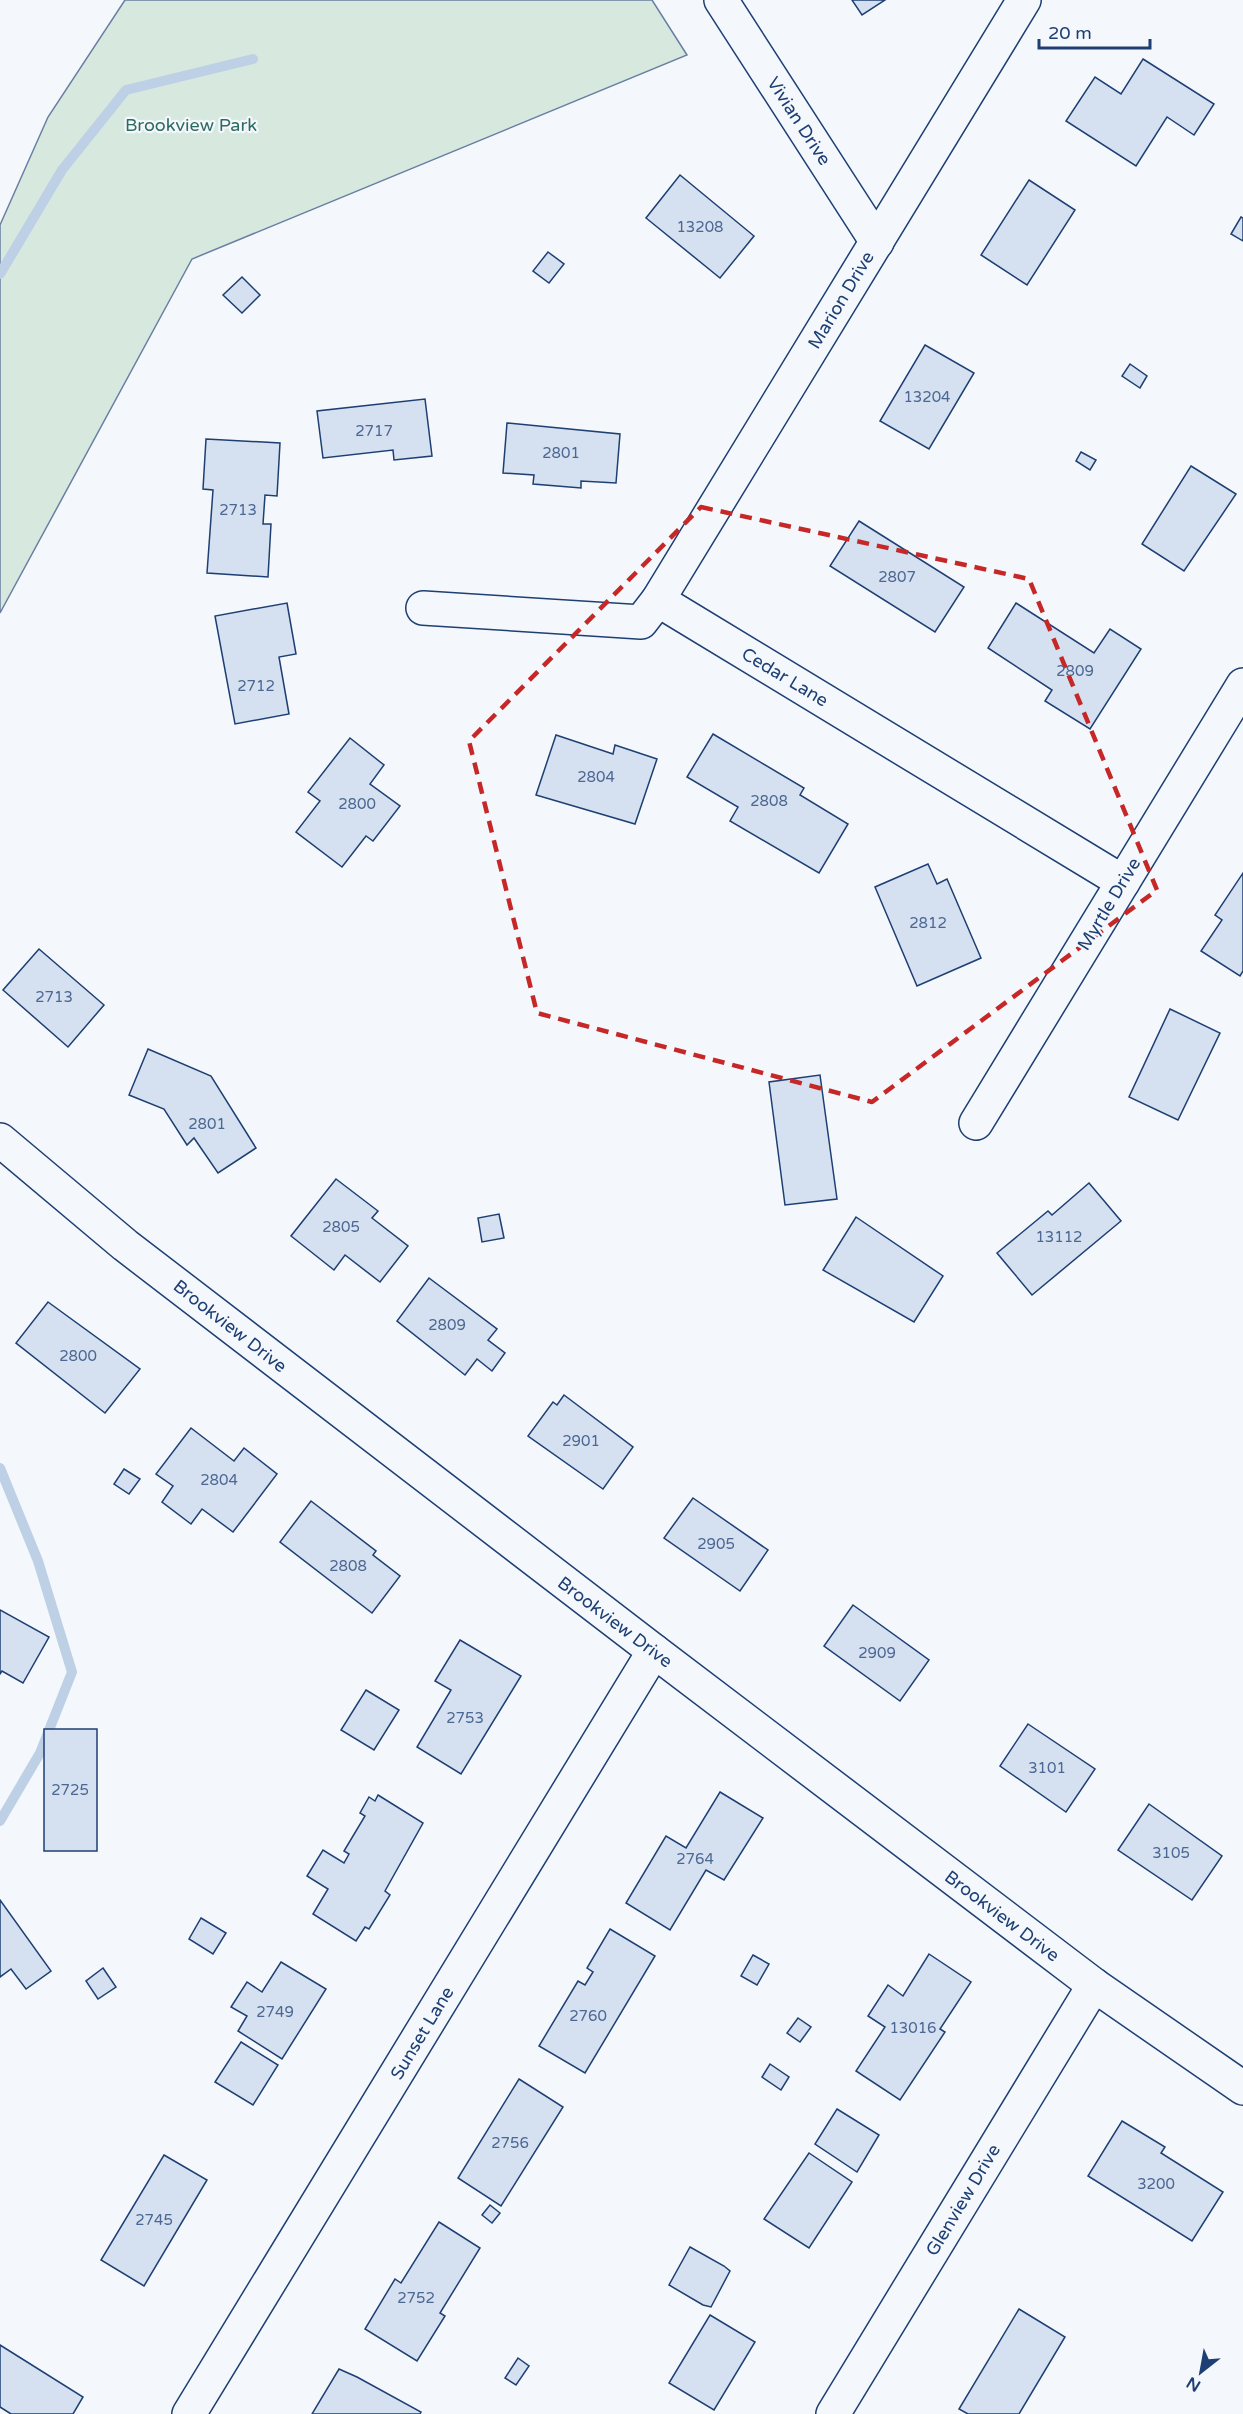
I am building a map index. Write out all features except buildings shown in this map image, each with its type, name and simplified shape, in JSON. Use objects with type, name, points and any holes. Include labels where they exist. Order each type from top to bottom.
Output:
[{"type":"street","name":"Vivian Drive","points":[[722,0],[876,242]]},
{"type":"street","name":"Marion Drive","points":[[658,600],[1024,0]]},
{"type":"street","points":[[423,608],[642,622],[658,600]]},
{"type":"street","name":"Cedar Lane","points":[[658,600],[1123,882]]},
{"type":"street","name":"Myrtle Drive","points":[[976,1123],[1243,685]]},
{"type":"street","name":"Brookview Drive","points":[[0,1140],[125,1245],[654,1652],[1094,1985],[1243,2088]]},
{"type":"street","name":"Sunset Lane","points":[[189,2414],[654,1652]]},
{"type":"street","name":"Glenview Drive","points":[[833,2414],[1094,1985]]},
{"type":"highlighted area","points":[[701,507],[1029,579],[1157,890],[872,1102],[537,1013],[469,741]]},
{"type":"green space","name":"Brookview Park","points":[[125,0],[652,0],[687,55],[192,259],[0,613],[0,225],[48,117]]},
{"type":"waterway","points":[[0,274],[62,170],[126,90],[253,59]]},
{"type":"waterway","points":[[0,1468],[38,1561],[72,1672],[40,1753],[0,1821]]}]
